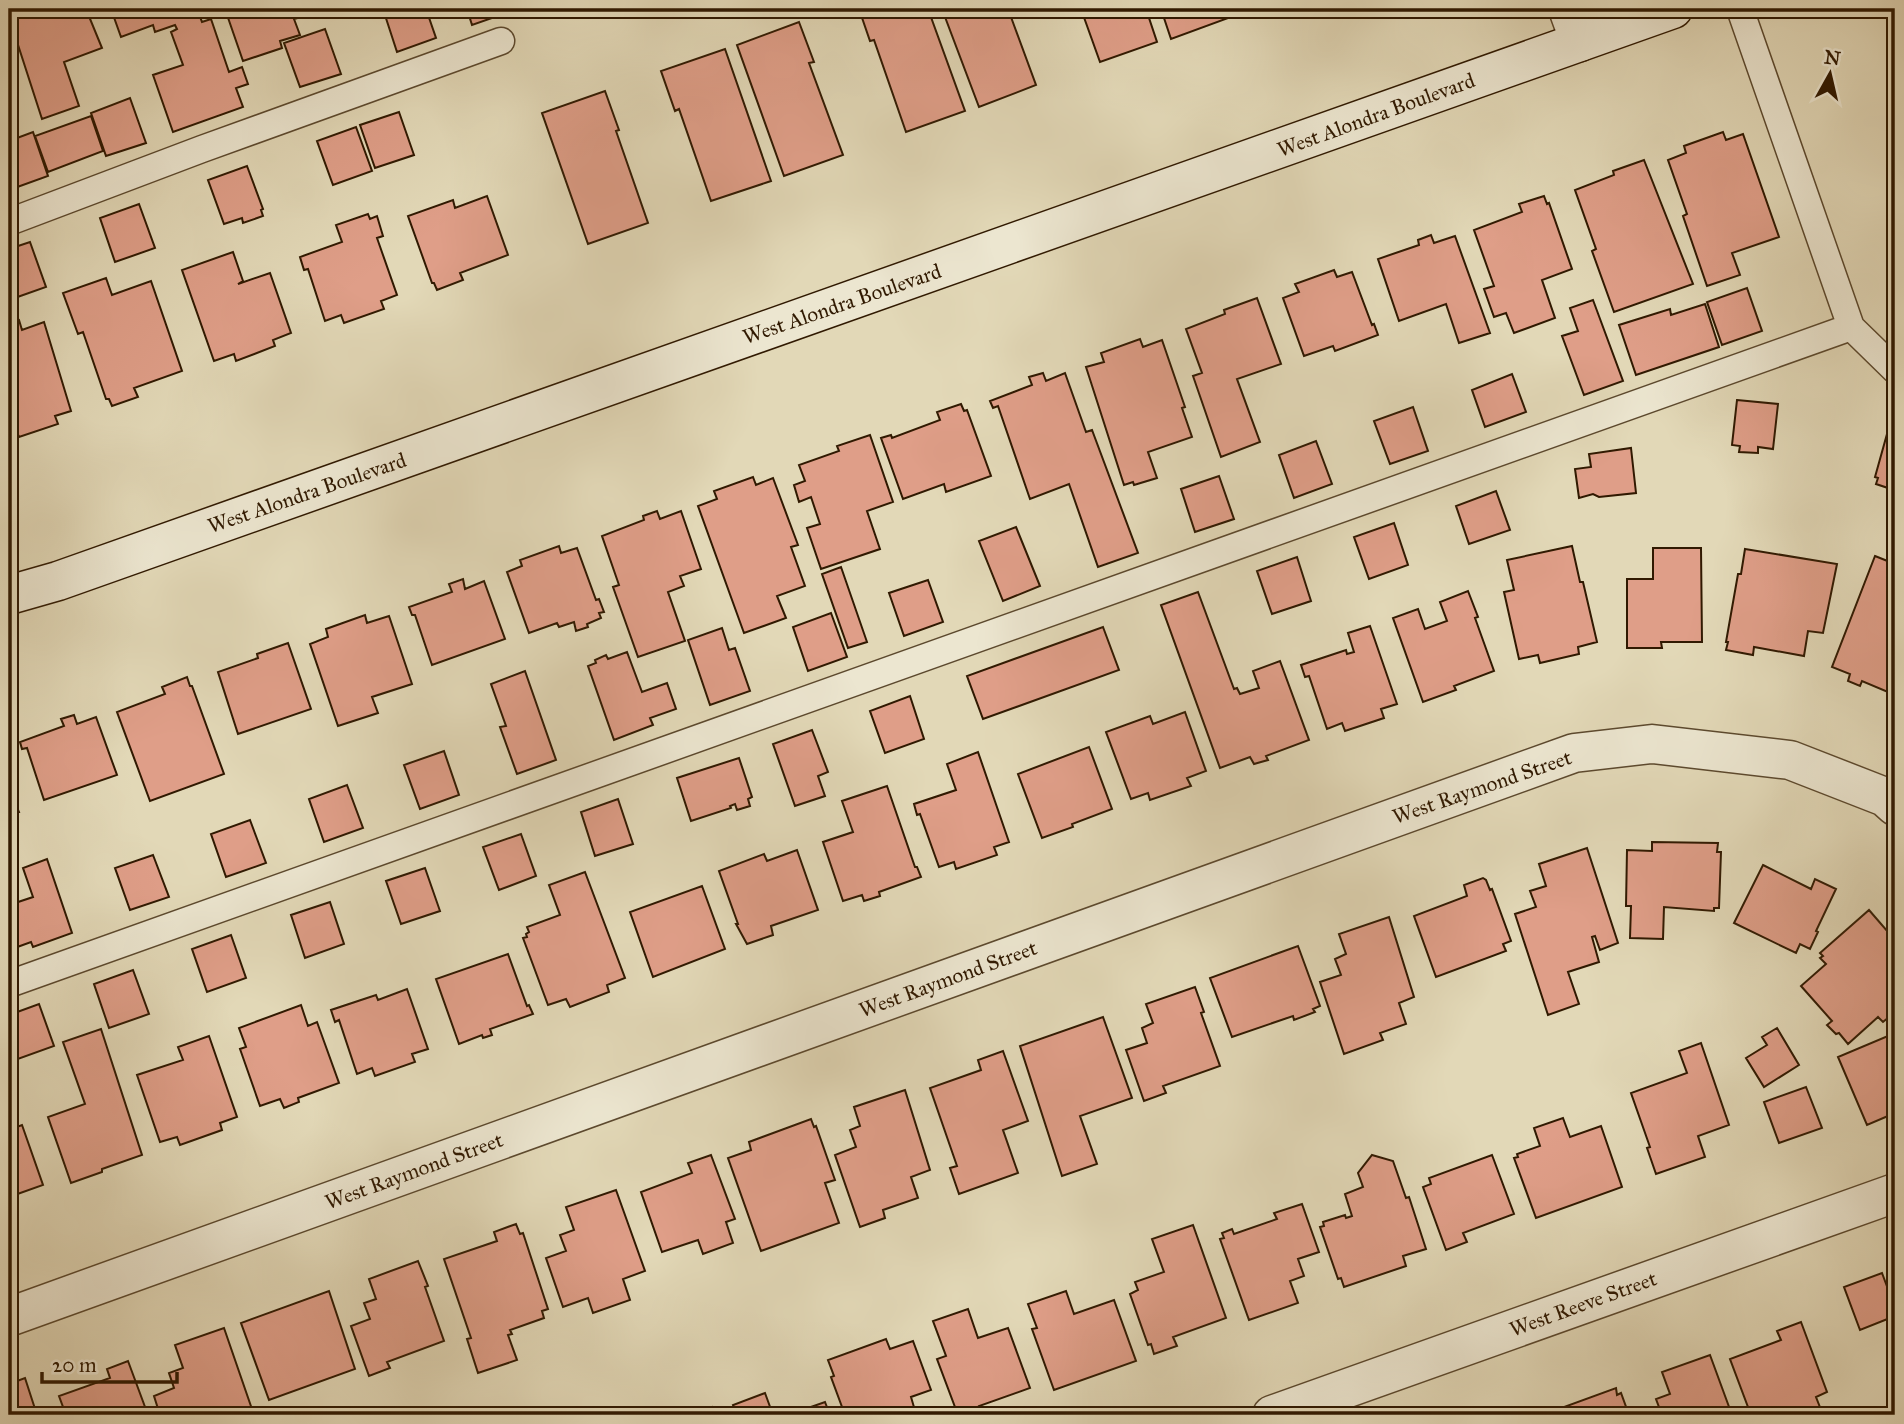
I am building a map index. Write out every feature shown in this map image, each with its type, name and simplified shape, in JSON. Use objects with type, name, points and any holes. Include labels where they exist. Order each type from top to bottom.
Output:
[{"type":"street","name":"West Alondra Boulevard","points":[[9,595],[71,577],[1574,25],[1673,9]]},
{"type":"street","name":"West Raymond Street","points":[[9,1317],[1574,754],[1653,744],[1790,760],[1885,797],[1895,806]]},
{"type":"street","name":"West Reeve Street","points":[[1272,1415],[1895,1193]]},
{"type":"lane","points":[[1740,9],[1851,327],[1895,370]]},
{"type":"lane","points":[[9,222],[501,41]]},
{"type":"lane","points":[[9,984],[1851,327]]},
{"type":"building","points":[[9,9],[86,9],[102,48],[64,62],[79,106],[42,119],[9,17]]},
{"type":"building","points":[[111,9],[197,9],[202,22],[211,19],[229,72],[242,67],[248,84],[236,88],[243,107],[173,132],[153,75],[183,65],[171,32],[177,29],[175,25],[155,32],[153,25],[121,37]]},
{"type":"building","points":[[225,9],[298,9],[301,17],[294,19],[300,35],[280,41],[282,48],[243,61]]},
{"type":"building","points":[[383,9],[426,9],[436,38],[397,52]]},
{"type":"building","points":[[467,9],[511,9],[512,11],[472,25]]},
{"type":"building","points":[[859,9],[928,9],[965,111],[906,132],[874,40],[870,41]]},
{"type":"building","points":[[942,9],[1008,9],[1036,85],[979,107]]},
{"type":"building","points":[[1081,9],[1146,9],[1157,42],[1100,62]]},
{"type":"building","points":[[1161,9],[1228,9],[1231,17],[1171,39]]},
{"type":"building","points":[[799,22],[814,62],[809,63],[843,155],[784,176],[737,45]]},
{"type":"building","points":[[325,29],[341,74],[300,87],[284,43]]},
{"type":"building","points":[[725,49],[771,181],[711,201],[679,109],[675,111],[661,71]]},
{"type":"building","points":[[605,91],[648,223],[588,244],[542,113]]},
{"type":"building","points":[[130,98],[146,143],[106,156],[91,113]]},
{"type":"building","points":[[399,112],[414,155],[375,168],[360,125]]},
{"type":"building","points":[[91,116],[103,151],[48,172],[35,136]]},
{"type":"building","points":[[356,127],[372,171],[333,185],[317,141]]},
{"type":"building","points":[[33,132],[48,176],[9,190],[9,141]]},
{"type":"building","points":[[1723,132],[1726,140],[1743,134],[1779,237],[1732,253],[1740,275],[1707,286],[1683,216],[1687,214],[1668,160],[1686,153],[1684,146]]},
{"type":"building","points":[[1644,160],[1693,284],[1614,312],[1592,251],[1596,249],[1575,190],[1614,175],[1613,171]]},
{"type":"building","points":[[247,166],[263,209],[263,216],[243,223],[242,218],[224,224],[208,180]]},
{"type":"building","points":[[487,196],[508,255],[460,273],[463,280],[437,290],[432,283],[408,216],[453,200],[455,208]]},
{"type":"building","points":[[1544,196],[1547,204],[1549,203],[1572,269],[1542,280],[1555,318],[1514,333],[1506,313],[1494,317],[1484,289],[1494,286],[1474,230],[1522,212],[1519,204]]},
{"type":"building","points":[[139,204],[155,248],[115,262],[100,218]]},
{"type":"building","points":[[368,214],[370,219],[377,216],[383,236],[377,238],[397,295],[381,301],[384,309],[344,323],[341,315],[325,321],[308,269],[304,270],[300,257],[342,242],[336,225]]},
{"type":"building","points":[[1431,235],[1434,243],[1455,236],[1490,333],[1459,343],[1446,304],[1399,321],[1378,259],[1419,245],[1418,240]]},
{"type":"building","points":[[30,242],[46,287],[9,300],[9,249]]},
{"type":"building","points":[[233,252],[243,281],[238,284],[270,273],[291,333],[273,340],[275,346],[236,361],[234,354],[214,361],[182,270]]},
{"type":"building","points":[[1334,270],[1337,277],[1352,272],[1378,335],[1335,351],[1333,346],[1304,356],[1283,298],[1299,292],[1295,284]]},
{"type":"building","points":[[106,278],[112,295],[151,281],[182,371],[134,388],[138,397],[112,406],[109,399],[106,399],[83,332],[78,334],[63,293]]},
{"type":"building","points":[[1747,288],[1762,331],[1722,345],[1707,302]]},
{"type":"building","points":[[1257,298],[1281,364],[1237,379],[1260,442],[1221,457],[1193,376],[1202,373],[1186,329],[1225,314],[1224,310]]},
{"type":"building","points":[[1593,300],[1623,381],[1584,395],[1562,336],[1578,331],[1570,308]]},
{"type":"building","points":[[1705,304],[1719,347],[1636,375],[1619,325],[1670,309],[1671,315]]},
{"type":"building","points":[[19,320],[22,330],[44,322],[71,411],[55,416],[58,424],[19,437],[16,429],[9,431],[9,324]]},
{"type":"building","points":[[1140,339],[1143,347],[1162,340],[1185,407],[1182,408],[1192,437],[1148,452],[1157,478],[1124,485],[1086,367],[1104,362],[1101,353]]},
{"type":"building","points":[[1043,373],[1046,381],[1065,373],[1086,432],[1092,430],[1138,553],[1098,567],[1069,484],[1030,499],[998,406],[993,408],[990,401],[1032,385],[1029,377]]},
{"type":"building","points":[[1512,374],[1526,412],[1485,427],[1472,390]]},
{"type":"building","points":[[1737,400],[1778,404],[1773,449],[1758,447],[1758,453],[1739,452],[1740,446],[1732,445]]},
{"type":"building","points":[[961,404],[964,411],[967,410],[991,476],[946,492],[944,484],[903,499],[881,438],[891,435],[892,438],[940,420],[937,412]]},
{"type":"building","points":[[1413,407],[1428,451],[1390,464],[1374,421]]},
{"type":"building","points":[[1887,434],[1895,436],[1895,483],[1891,489],[1876,484],[1878,478],[1875,477]]},
{"type":"building","points":[[870,435],[893,502],[867,511],[880,549],[821,569],[807,528],[820,524],[811,497],[799,502],[794,485],[805,481],[799,465],[839,451],[837,446]]},
{"type":"building","points":[[1316,441],[1332,484],[1294,498],[1279,455]]},
{"type":"building","points":[[1631,448],[1636,493],[1599,497],[1593,494],[1579,498],[1575,469],[1591,467],[1589,454]]},
{"type":"building","points":[[1219,476],[1234,519],[1195,532],[1181,489]]},
{"type":"building","points":[[753,477],[756,485],[773,478],[798,545],[791,547],[805,586],[777,596],[786,618],[744,633],[698,506],[717,499],[714,491]]},
{"type":"building","points":[[1496,491],[1510,530],[1469,544],[1456,506]]},
{"type":"building","points":[[657,511],[660,519],[681,511],[701,569],[680,576],[684,586],[668,592],[685,641],[638,657],[613,587],[619,585],[602,536],[644,520],[643,516]]},
{"type":"building","points":[[1394,523],[1408,565],[1369,579],[1354,537]]},
{"type":"building","points":[[1016,527],[1040,586],[1003,601],[979,541]]},
{"type":"building","points":[[559,546],[561,553],[577,548],[596,600],[599,599],[604,612],[599,613],[601,618],[587,624],[588,627],[576,631],[574,622],[559,627],[557,623],[529,633],[507,572],[522,566],[520,560]]},
{"type":"building","points":[[1572,546],[1597,642],[1578,647],[1579,654],[1540,663],[1538,655],[1519,659],[1504,592],[1514,590],[1507,560]]},
{"type":"building","points":[[1653,548],[1701,548],[1702,642],[1661,642],[1662,648],[1627,648],[1627,579],[1653,579]]},
{"type":"building","points":[[1745,549],[1837,564],[1823,633],[1808,631],[1804,656],[1754,647],[1753,655],[1726,650],[1738,574],[1741,574]]},
{"type":"building","points":[[1875,556],[1895,564],[1895,695],[1862,681],[1860,686],[1848,681],[1850,674],[1832,667]]},
{"type":"building","points":[[1297,557],[1311,601],[1272,614],[1257,571]]},
{"type":"building","points":[[841,567],[867,642],[848,648],[822,574]]},
{"type":"building","points":[[463,579],[465,589],[484,581],[505,639],[432,665],[415,615],[412,615],[409,607],[452,592],[449,584]]},
{"type":"building","points":[[928,580],[943,622],[904,636],[889,593]]},
{"type":"building","points":[[1468,591],[1494,671],[1454,686],[1456,690],[1423,702],[1393,618],[1418,609],[1425,629],[1447,621],[1440,602]]},
{"type":"building","points":[[1198,592],[1234,689],[1237,688],[1240,694],[1259,688],[1253,671],[1280,661],[1309,740],[1266,756],[1268,760],[1254,764],[1250,757],[1220,768],[1161,605]]},
{"type":"building","points":[[831,613],[847,657],[808,671],[793,627]]},
{"type":"building","points":[[365,615],[367,623],[389,616],[412,684],[372,697],[378,713],[338,726],[310,644],[328,637],[326,629]]},
{"type":"building","points":[[1370,626],[1397,704],[1381,709],[1384,718],[1345,731],[1342,723],[1327,729],[1309,676],[1305,677],[1301,665],[1346,650],[1347,654],[1354,652],[1348,633]]},
{"type":"building","points":[[1103,627],[1119,670],[983,719],[967,676]]},
{"type":"building","points":[[722,628],[729,650],[735,648],[750,691],[710,705],[688,640]]},
{"type":"building","points":[[288,643],[311,709],[238,734],[218,672],[258,658],[257,654]]},
{"type":"building","points":[[627,652],[642,692],[667,683],[676,709],[650,718],[653,725],[614,740],[588,666],[606,655],[608,659]]},
{"type":"building","points":[[525,671],[556,760],[517,774],[500,727],[506,726],[491,684]]},
{"type":"building","points":[[187,677],[224,774],[150,801],[117,712],[165,694],[162,687]]},
{"type":"building","points":[[910,696],[924,739],[885,753],[870,711]]},
{"type":"building","points":[[1185,712],[1206,771],[1187,778],[1191,786],[1150,800],[1148,793],[1131,799],[1106,732],[1150,716],[1153,724]]},
{"type":"building","points":[[74,715],[77,724],[96,717],[117,775],[44,800],[27,748],[22,749],[20,742],[64,726],[61,719]]},
{"type":"building","points":[[812,730],[828,772],[818,776],[825,796],[795,806],[773,744]]},
{"type":"building","points":[[1089,747],[1112,809],[1042,838],[1018,774]]},
{"type":"building","points":[[444,751],[459,795],[420,809],[404,765]]},
{"type":"building","points":[[978,752],[1009,842],[994,847],[997,855],[956,869],[954,862],[939,867],[914,804],[956,790],[947,764]]},
{"type":"building","points":[[739,758],[752,797],[748,799],[750,806],[737,810],[735,804],[730,806],[731,808],[691,821],[677,778]]},
{"type":"building","points":[[347,785],[363,828],[324,842],[309,799]]},
{"type":"building","points":[[887,786],[915,867],[921,877],[879,892],[880,896],[864,901],[862,895],[843,901],[823,842],[853,832],[842,801]]},
{"type":"building","points":[[9,789],[19,812],[9,815]]},
{"type":"building","points":[[618,799],[633,844],[595,856],[581,812]]},
{"type":"building","points":[[250,820],[266,863],[226,877],[211,834]]},
{"type":"building","points":[[521,834],[536,876],[499,890],[483,847]]},
{"type":"building","points":[[1652,842],[1718,843],[1717,852],[1721,852],[1719,908],[1714,908],[1714,911],[1664,907],[1663,939],[1630,938],[1631,906],[1626,906],[1627,850],[1652,851]]},
{"type":"building","points":[[1587,848],[1618,943],[1600,950],[1595,936],[1592,937],[1599,962],[1568,972],[1579,1004],[1548,1015],[1515,914],[1536,907],[1530,891],[1546,886],[1539,864]]},
{"type":"building","points":[[797,850],[818,910],[771,926],[773,935],[747,944],[736,924],[719,871],[764,854],[767,861]]},
{"type":"building","points":[[153,855],[169,897],[130,910],[115,868]]},
{"type":"building","points":[[47,859],[72,933],[33,947],[31,942],[9,950],[9,905],[33,897],[23,868]]},
{"type":"building","points":[[1763,865],[1811,889],[1815,879],[1836,889],[1810,949],[1800,944],[1796,953],[1734,923]]},
{"type":"building","points":[[425,868],[440,911],[401,924],[386,881]]},
{"type":"building","points":[[585,872],[625,978],[607,985],[609,992],[570,1007],[566,999],[548,1005],[523,938],[527,937],[529,932],[527,927],[560,915],[549,885]]},
{"type":"building","points":[[1483,878],[1490,890],[1492,889],[1511,941],[1503,944],[1506,951],[1436,977],[1414,916],[1467,896],[1464,885]]},
{"type":"building","points":[[702,886],[725,949],[653,977],[630,912]]},
{"type":"building","points":[[330,902],[344,944],[305,958],[291,915]]},
{"type":"building","points":[[1869,910],[1895,940],[1895,1012],[1883,1022],[1878,1017],[1848,1044],[1839,1033],[1836,1034],[1827,1025],[1832,1021],[1801,986],[1826,964],[1820,958],[1823,956],[1820,953]]},
{"type":"building","points":[[1389,917],[1414,997],[1399,1003],[1406,1024],[1380,1033],[1383,1040],[1344,1054],[1320,982],[1341,975],[1335,959],[1346,954],[1339,934]]},
{"type":"building","points":[[231,935],[246,978],[207,992],[192,949]]},
{"type":"building","points":[[1298,946],[1320,1006],[1313,1009],[1315,1012],[1294,1020],[1293,1016],[1232,1037],[1210,978]]},
{"type":"building","points":[[508,954],[527,1006],[529,1005],[533,1014],[490,1029],[492,1035],[483,1038],[482,1035],[459,1044],[436,979]]},
{"type":"building","points":[[133,970],[149,1014],[109,1028],[94,984]]},
{"type":"building","points":[[1195,987],[1204,1012],[1201,1013],[1220,1066],[1163,1086],[1166,1093],[1144,1101],[1126,1050],[1147,1043],[1142,1028],[1153,1023],[1146,1004]]},
{"type":"building","points":[[407,989],[428,1049],[412,1054],[415,1062],[375,1076],[372,1068],[357,1074],[339,1020],[335,1022],[331,1010],[376,995],[378,1000]]},
{"type":"building","points":[[39,1004],[54,1046],[15,1060],[9,1041],[9,1015]]},
{"type":"building","points":[[301,1005],[308,1026],[317,1022],[339,1083],[298,1098],[299,1102],[284,1108],[280,1099],[260,1106],[240,1049],[246,1047],[239,1028]]},
{"type":"building","points":[[1103,1017],[1132,1098],[1080,1116],[1097,1164],[1062,1176],[1020,1046]]},
{"type":"building","points":[[1777,1028],[1799,1065],[1764,1087],[1746,1058],[1767,1045],[1762,1037]]},
{"type":"building","points":[[101,1029],[142,1155],[71,1183],[48,1117],[85,1104],[63,1042]]},
{"type":"building","points":[[1895,1033],[1895,1113],[1867,1125],[1838,1057]]},
{"type":"building","points":[[209,1036],[237,1117],[220,1123],[222,1130],[180,1145],[177,1137],[160,1142],[137,1075],[183,1060],[178,1047]]},
{"type":"building","points":[[1701,1043],[1729,1125],[1698,1136],[1705,1157],[1656,1174],[1647,1148],[1650,1147],[1631,1093],[1687,1073],[1679,1051]]},
{"type":"building","points":[[1003,1051],[1028,1121],[1003,1130],[1018,1173],[959,1194],[950,1168],[957,1166],[930,1088],[981,1070],[978,1060]]},
{"type":"building","points":[[1806,1087],[1822,1128],[1779,1143],[1764,1102]]},
{"type":"building","points":[[905,1090],[930,1170],[911,1177],[918,1198],[883,1210],[885,1218],[860,1227],[835,1155],[856,1147],[850,1130],[860,1126],[854,1107]]},
{"type":"building","points":[[1563,1118],[1570,1137],[1601,1126],[1622,1187],[1536,1218],[1514,1158],[1518,1157],[1517,1154],[1540,1146],[1534,1128]]},
{"type":"building","points":[[811,1119],[835,1180],[825,1183],[839,1223],[761,1251],[728,1158],[751,1150],[749,1142]]},
{"type":"building","points":[[22,1125],[43,1185],[9,1197],[9,1130]]},
{"type":"building","points":[[711,1155],[735,1219],[726,1222],[733,1243],[703,1254],[698,1240],[662,1252],[641,1192],[692,1173],[688,1163]]},
{"type":"building","points":[[1372,1155],[1393,1161],[1406,1198],[1409,1197],[1426,1249],[1403,1256],[1406,1266],[1344,1287],[1341,1278],[1338,1279],[1320,1227],[1324,1226],[1323,1222],[1345,1215],[1346,1218],[1352,1216],[1345,1194],[1363,1187],[1358,1173]]},
{"type":"building","points":[[1492,1155],[1514,1214],[1463,1233],[1467,1242],[1446,1250],[1423,1187],[1431,1184],[1429,1178]]},
{"type":"building","points":[[616,1190],[645,1271],[623,1279],[630,1300],[593,1313],[588,1298],[563,1307],[546,1258],[566,1251],[560,1235],[574,1230],[566,1207]]},
{"type":"building","points":[[1302,1204],[1319,1252],[1298,1259],[1304,1276],[1290,1281],[1298,1303],[1249,1320],[1220,1239],[1224,1238],[1222,1233],[1232,1229],[1234,1234],[1277,1219],[1274,1213]]},
{"type":"building","points":[[516,1224],[520,1234],[523,1233],[548,1309],[542,1311],[544,1318],[510,1330],[512,1334],[508,1335],[517,1360],[478,1373],[467,1339],[471,1338],[444,1259],[497,1241],[494,1232]]},
{"type":"building","points":[[1193,1225],[1226,1318],[1173,1337],[1177,1346],[1154,1354],[1151,1344],[1148,1345],[1130,1294],[1138,1290],[1135,1282],[1164,1272],[1152,1239]]},
{"type":"building","points":[[418,1261],[444,1341],[387,1362],[390,1368],[369,1376],[351,1326],[370,1319],[364,1303],[376,1299],[369,1279]]},
{"type":"building","points":[[1882,1273],[1895,1308],[1895,1316],[1860,1330],[1844,1287]]},
{"type":"building","points":[[329,1291],[355,1369],[269,1400],[241,1323]]},
{"type":"building","points":[[1066,1291],[1074,1314],[1114,1300],[1136,1361],[1054,1390],[1032,1329],[1037,1328],[1028,1304]]},
{"type":"building","points":[[968,1309],[978,1338],[1008,1328],[1030,1388],[979,1406],[982,1414],[979,1415],[958,1415],[937,1359],[946,1356],[933,1321]]},
{"type":"building","points":[[1801,1322],[1827,1392],[1816,1397],[1823,1415],[1751,1415],[1730,1359],[1781,1340],[1777,1331]]},
{"type":"building","points":[[224,1328],[254,1415],[160,1415],[154,1396],[174,1388],[169,1373],[183,1368],[175,1345]]},
{"type":"building","points":[[886,1339],[890,1349],[913,1341],[931,1390],[911,1397],[916,1414],[913,1415],[845,1415],[831,1377],[834,1376],[828,1360]]},
{"type":"building","points":[[1710,1355],[1732,1415],[1662,1415],[1656,1399],[1670,1394],[1662,1372]]},
{"type":"building","points":[[128,1361],[148,1415],[66,1415],[59,1396],[110,1378],[107,1369]]},
{"type":"building","points":[[25,1378],[37,1415],[9,1415],[9,1384]]},
{"type":"building","points":[[1616,1388],[1617,1395],[1621,1393],[1629,1415],[1555,1415],[1553,1411]]},
{"type":"building","points":[[765,1393],[773,1415],[737,1415],[733,1405]]},
{"type":"building","points":[[825,1402],[830,1415],[788,1415]]},
{"type":"building","points":[[712,1407],[715,1415],[689,1415]]}]
